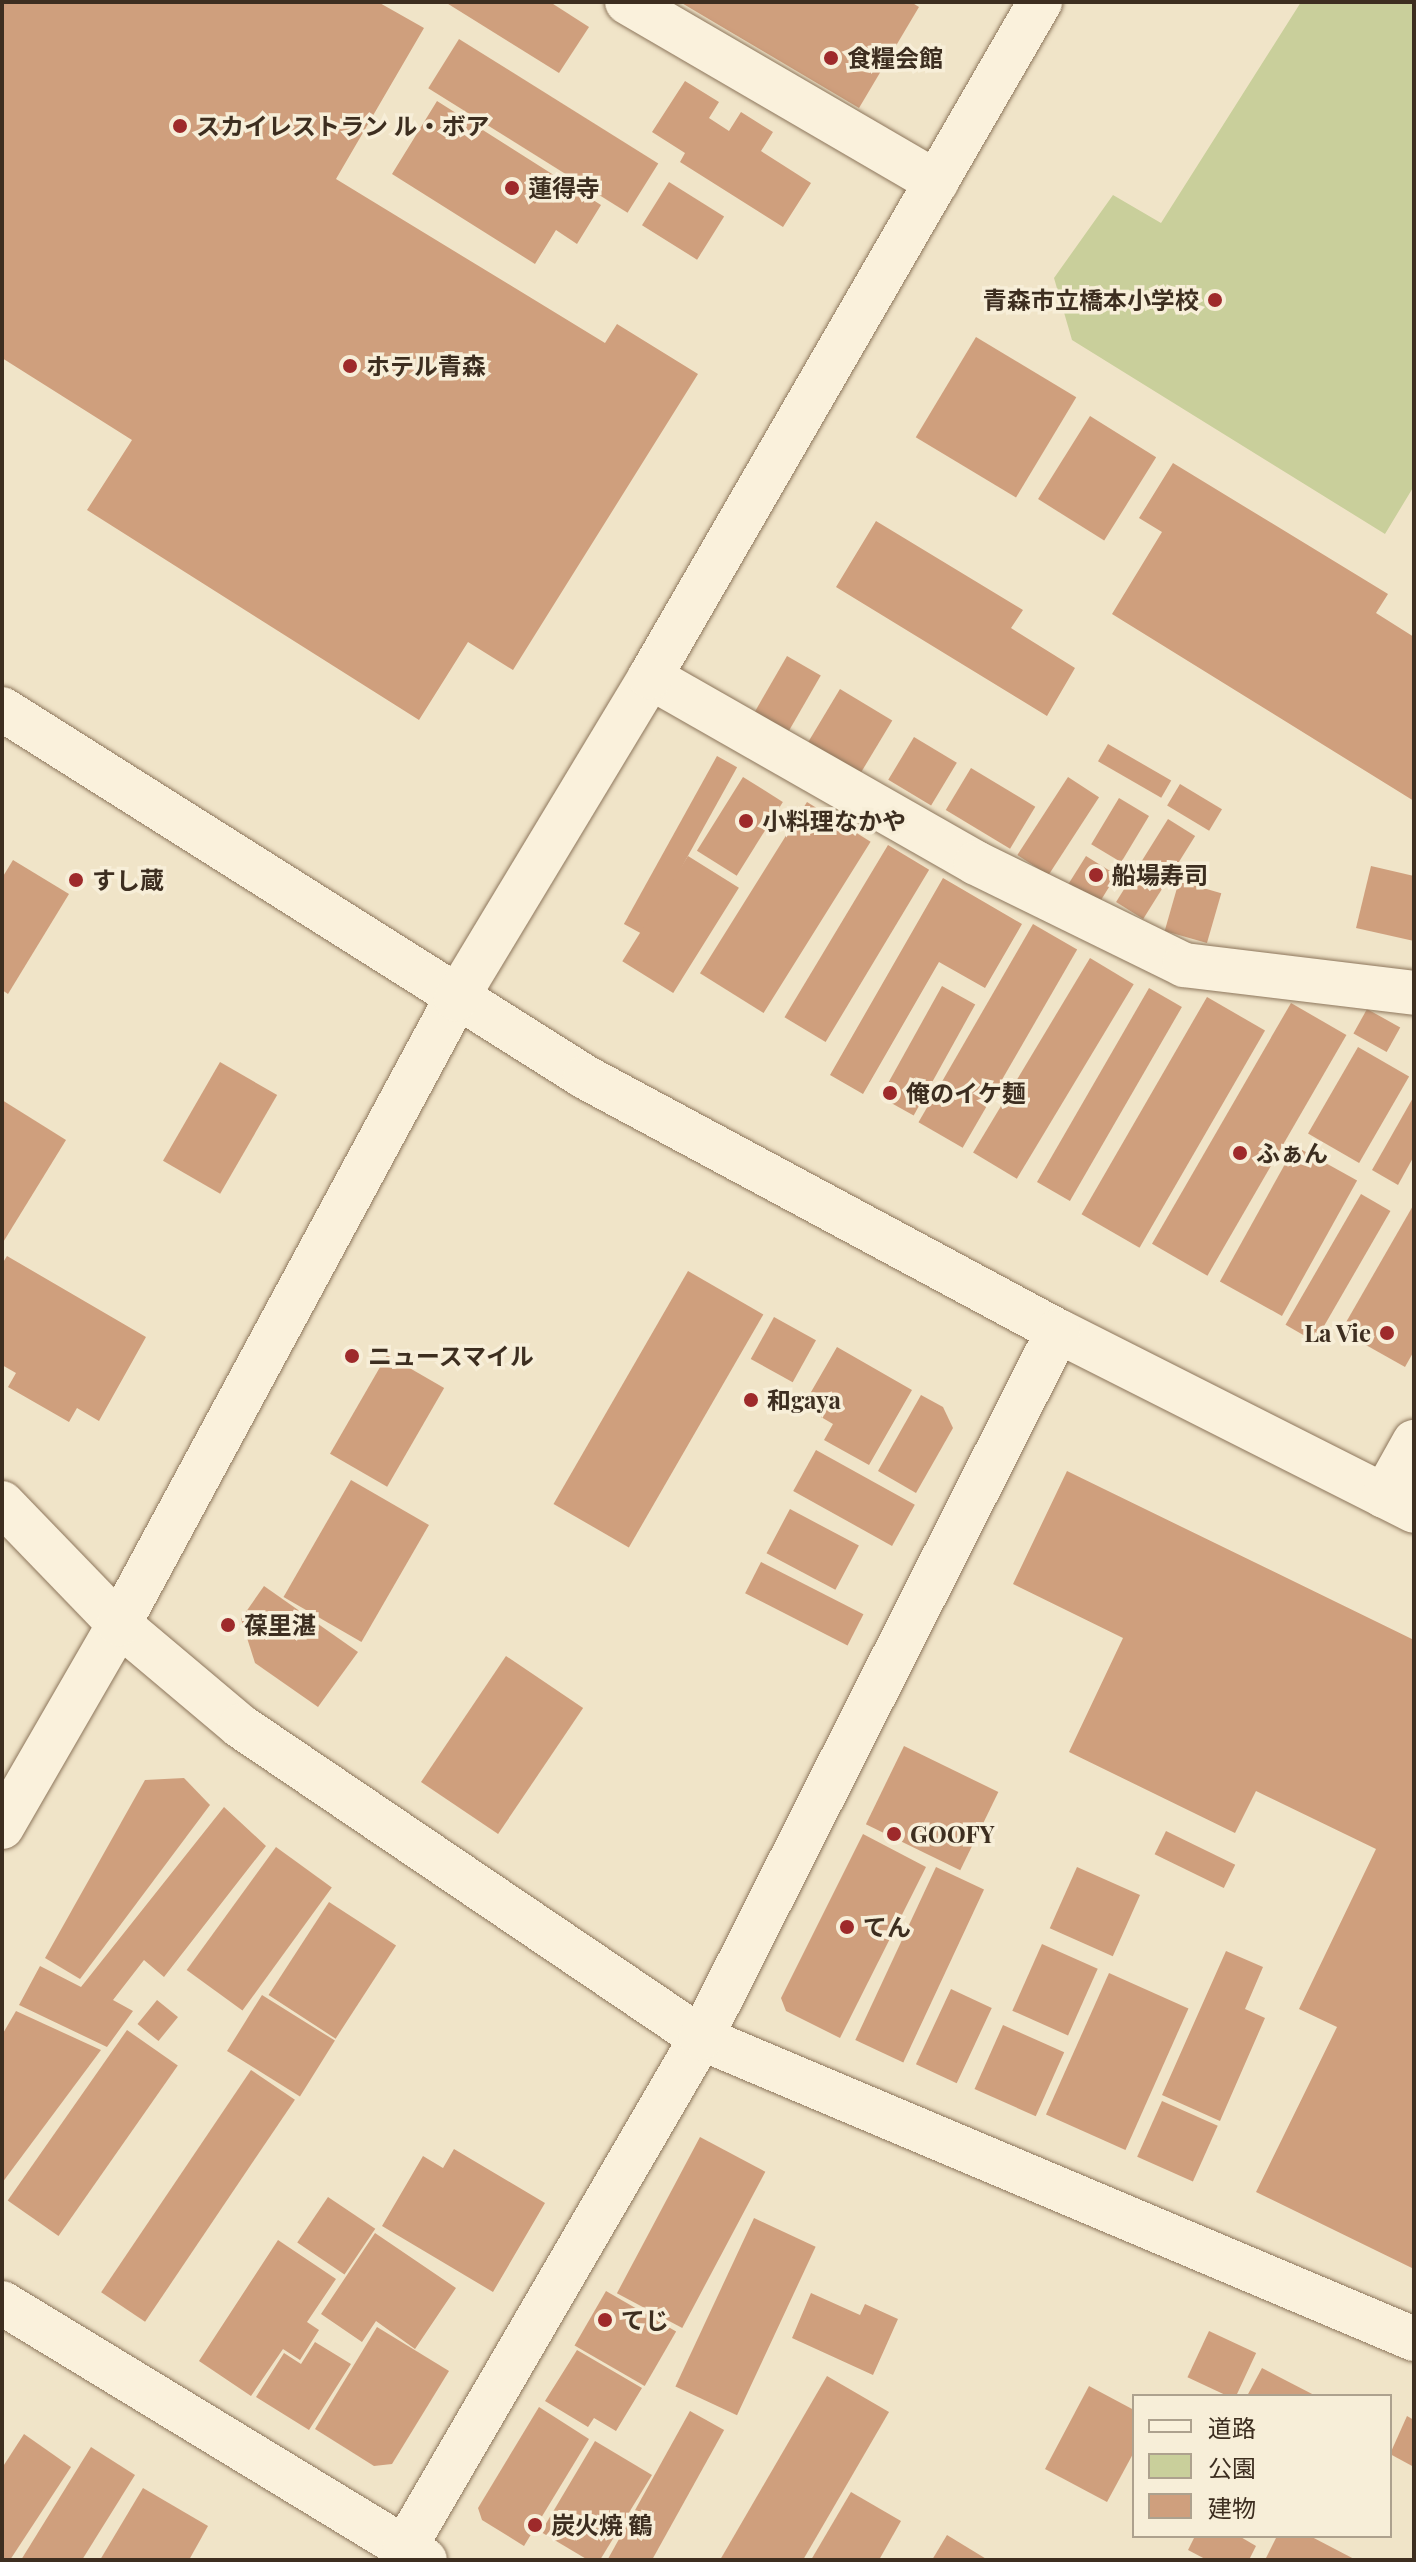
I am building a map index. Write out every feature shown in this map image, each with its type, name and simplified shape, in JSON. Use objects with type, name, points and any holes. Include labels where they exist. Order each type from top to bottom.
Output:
[{"type":"street","points":[[627,2],[936,182]]},
{"type":"street","points":[[2,1827],[119,1624],[456,999],[650,677],[1040,2]]},
{"type":"street","points":[[650,677],[976,863],[1184,965],[1414,993]]},
{"type":"street","points":[[2,709],[456,999],[585,1077],[1058,1331],[1399,1504],[1414,1442]]},
{"type":"street","points":[[2,2303],[415,2554],[701,2038],[1058,1331]]},
{"type":"street","points":[[2,1503],[119,1624],[240,1726],[701,2038],[1414,2339]]},
{"type":"green space","name":"青森市立橋本小学校","points":[[1301,2],[1414,2],[1414,486],[1385,534],[1072,340],[1054,278],[1113,195],[1161,223]]},
{"type":"building","name":"ホテル青森","points":[[2,2],[378,2],[424,28],[336,179],[605,343],[617,324],[698,374],[513,670],[468,642],[419,720],[87,510],[132,440],[2,358]]},
{"type":"building","points":[[445,2],[550,2],[589,27],[559,73]]},
{"type":"building","name":"食糧会館","points":[[680,2],[911,2],[919,7],[859,108]]},
{"type":"building","points":[[459,39],[658,164],[628,213],[428,88]]},
{"type":"building","points":[[685,81],[719,102],[709,118],[729,131],[741,112],[773,132],[761,151],[811,183],[783,227],[680,162],[685,153],[652,132]]},
{"type":"building","points":[[437,101],[601,205],[577,244],[556,230],[535,264],[392,174]]},
{"type":"building","points":[[669,182],[724,216],[697,260],[642,225]]},
{"type":"building","points":[[976,337],[1076,397],[1016,498],[916,437]]},
{"type":"building","points":[[1090,416],[1156,457],[1104,540],[1038,499]]},
{"type":"building","points":[[1173,463],[1388,594],[1376,613],[1414,637],[1414,801],[1112,614],[1162,532],[1139,518]]},
{"type":"building","points":[[876,521],[1023,610],[1011,628],[1075,668],[1047,716],[836,587]]},
{"type":"building","points":[[787,656],[821,676],[788,733],[754,713]]},
{"type":"building","points":[[840,689],[892,720],[860,774],[808,742]]},
{"type":"building","points":[[914,737],[957,763],[931,806],[888,780]]},
{"type":"building","points":[[1108,744],[1171,781],[1161,798],[1098,761]]},
{"type":"building","points":[[717,756],[737,767],[644,935],[624,924]]},
{"type":"building","points":[[971,768],[1035,807],[1010,849],[946,810]]},
{"type":"building","points":[[743,777],[783,802],[737,876],[697,851]]},
{"type":"building","points":[[1068,777],[1099,797],[1048,875],[1017,855]]},
{"type":"building","points":[[1180,784],[1222,809],[1209,831],[1167,805]]},
{"type":"building","points":[[1119,798],[1149,816],[1121,862],[1091,844]]},
{"type":"building","points":[[807,802],[871,842],[764,1013],[700,973]]},
{"type":"building","points":[[1168,819],[1195,836],[1143,919],[1116,902]]},
{"type":"building","points":[[888,845],[929,870],[826,1042],[784,1017]]},
{"type":"building","points":[[688,856],[739,888],[673,993],[622,961]]},
{"type":"building","points":[[1086,856],[1117,875],[1099,904],[1068,885]]},
{"type":"building","points":[[13,860],[69,894],[8,994],[2,990],[2,878]]},
{"type":"building","points":[[1371,866],[1414,876],[1414,941],[1356,928]]},
{"type":"building","points":[[943,878],[1022,924],[985,988],[939,962],[863,1094],[830,1075]]},
{"type":"building","points":[[1179,881],[1221,893],[1207,943],[1165,931]]},
{"type":"building","points":[[1033,924],[1077,949],[963,1148],[919,1122]]},
{"type":"building","points":[[1090,958],[1134,984],[1017,1179],[973,1153]]},
{"type":"building","points":[[942,986],[975,1004],[914,1115],[880,1097]]},
{"type":"building","points":[[1149,988],[1182,1007],[1070,1201],[1037,1182]]},
{"type":"building","points":[[1207,997],[1265,1030],[1140,1248],[1082,1214]]},
{"type":"building","points":[[1291,1003],[1346,1035],[1207,1276],[1152,1244]]},
{"type":"building","points":[[1367,1009],[1400,1027],[1387,1052],[1353,1033]]},
{"type":"building","points":[[1358,1047],[1409,1076],[1359,1163],[1308,1134]]},
{"type":"building","points":[[220,1062],[277,1095],[220,1194],[163,1161]]},
{"type":"building","points":[[1414,1096],[1414,1156],[1398,1185],[1372,1170]]},
{"type":"building","points":[[2,1100],[66,1140],[2,1244]]},
{"type":"building","points":[[1295,1146],[1357,1180],[1282,1316],[1220,1282]]},
{"type":"building","points":[[1361,1194],[1390,1211],[1315,1342],[1286,1325]]},
{"type":"building","points":[[1414,1204],[1414,1351],[1405,1367],[1341,1331]]},
{"type":"building","points":[[7,1256],[146,1337],[99,1421],[77,1408],[69,1422],[8,1387],[16,1373],[2,1365],[2,1264]]},
{"type":"building","points":[[688,1271],[763,1314],[629,1547],[554,1504]]},
{"type":"building","points":[[774,1317],[816,1340],[793,1382],[751,1359]]},
{"type":"building","points":[[837,1347],[912,1390],[869,1465],[824,1440],[833,1424],[821,1417],[829,1404],[811,1392]]},
{"type":"building","points":[[387,1355],[444,1388],[387,1487],[330,1454]]},
{"type":"building","points":[[921,1395],[943,1407],[953,1428],[916,1493],[878,1471]]},
{"type":"building","points":[[816,1450],[915,1505],[892,1546],[793,1491]]},
{"type":"building","points":[[1067,1471],[1414,1640],[1414,2269],[1256,2192],[1337,2027],[1299,2009],[1376,1849],[1256,1791],[1235,1833],[1069,1752],[1123,1638],[1013,1584]]},
{"type":"building","points":[[351,1480],[429,1525],[361,1642],[284,1597]]},
{"type":"building","points":[[790,1509],[859,1546],[835,1590],[767,1553]]},
{"type":"building","points":[[761,1562],[863,1614],[848,1645],[745,1593]]},
{"type":"building","points":[[264,1586],[358,1652],[318,1707],[255,1663],[241,1619]]},
{"type":"building","points":[[506,1656],[583,1708],[498,1834],[421,1782]]},
{"type":"building","points":[[904,1746],[998,1792],[960,1870],[866,1824]]},
{"type":"building","points":[[184,1778],[210,1805],[80,1979],[45,1958],[145,1780]]},
{"type":"building","points":[[224,1807],[266,1846],[164,1977],[144,1960],[113,2000],[133,2011],[107,2047],[19,2005],[40,1966],[81,1987]]},
{"type":"building","points":[[1166,1831],[1235,1865],[1224,1888],[1155,1854]]},
{"type":"building","points":[[863,1834],[926,1867],[840,2038],[786,2011],[781,1998]]},
{"type":"building","points":[[276,1847],[332,1888],[242,2011],[187,1970]]},
{"type":"building","points":[[936,1867],[984,1889],[903,2063],[855,2040]]},
{"type":"building","points":[[1077,1867],[1140,1895],[1113,1956],[1050,1928]]},
{"type":"building","points":[[329,1902],[396,1946],[336,2039],[269,1995]]},
{"type":"building","points":[[1042,1944],[1098,1969],[1068,2035],[1012,2011]]},
{"type":"building","points":[[1226,1951],[1263,1967],[1245,2009],[1265,2018],[1220,2121],[1162,2095]]},
{"type":"building","points":[[1109,1973],[1188,2008],[1125,2150],[1046,2115]]},
{"type":"building","points":[[951,1989],[992,2008],[957,2083],[916,2064]]},
{"type":"building","points":[[262,1995],[335,2041],[300,2097],[227,2051]]},
{"type":"building","points":[[157,2000],[178,2017],[158,2041],[137,2024]]},
{"type":"building","points":[[16,2011],[101,2050],[2,2183],[2,2035]]},
{"type":"building","points":[[1003,2025],[1064,2052],[1036,2116],[975,2089]]},
{"type":"building","points":[[127,2030],[178,2066],[58,2236],[8,2200]]},
{"type":"building","points":[[251,2070],[295,2100],[145,2322],[101,2292]]},
{"type":"building","points":[[1162,2101],[1218,2126],[1193,2182],[1137,2157]]},
{"type":"building","points":[[700,2137],[765,2172],[682,2328],[617,2293]]},
{"type":"building","points":[[454,2149],[545,2203],[493,2292],[382,2226],[423,2156],[443,2168]]},
{"type":"building","points":[[328,2197],[375,2229],[344,2274],[297,2243]]},
{"type":"building","points":[[754,2218],[816,2247],[737,2415],[675,2387]]},
{"type":"building","points":[[375,2233],[456,2288],[415,2349],[376,2321],[362,2342],[321,2314]]},
{"type":"building","points":[[278,2240],[336,2279],[307,2322],[319,2330],[300,2360],[283,2349],[251,2396],[199,2361]]},
{"type":"building","points":[[606,2291],[676,2332],[645,2386],[575,2346]]},
{"type":"building","points":[[811,2293],[860,2315],[865,2304],[898,2319],[873,2375],[792,2338]]},
{"type":"building","points":[[377,2327],[449,2371],[392,2464],[374,2466],[315,2429]]},
{"type":"building","points":[[1209,2331],[1256,2353],[1237,2394],[1223,2394],[1187,2377]]},
{"type":"building","points":[[315,2342],[351,2364],[309,2430],[256,2397],[284,2353],[301,2364]]},
{"type":"building","points":[[577,2350],[642,2388],[616,2431],[594,2418],[588,2427],[545,2401]]},
{"type":"building","points":[[1262,2368],[1312,2394],[1248,2394]]},
{"type":"building","points":[[827,2376],[889,2412],[803,2560],[720,2560]]},
{"type":"building","points":[[1089,2386],[1132,2409],[1132,2456],[1107,2502],[1045,2469]]},
{"type":"building","points":[[539,2407],[589,2439],[524,2546],[482,2520],[478,2508]]},
{"type":"building","points":[[690,2411],[724,2430],[652,2560],[607,2560]]},
{"type":"building","points":[[1407,2416],[1414,2420],[1414,2467],[1392,2455]]},
{"type":"building","points":[[24,2434],[71,2467],[10,2560],[2,2560],[2,2468]]},
{"type":"building","points":[[595,2441],[652,2475],[600,2560],[588,2560],[541,2532]]},
{"type":"building","points":[[91,2447],[135,2475],[82,2560],[21,2560]]},
{"type":"building","points":[[143,2488],[208,2526],[189,2560],[100,2560]]},
{"type":"building","points":[[851,2492],[901,2521],[879,2560],[811,2560]]},
{"type":"building","points":[[947,2535],[988,2560],[932,2560]]},
{"type":"building","points":[[1194,2538],[1242,2538],[1256,2546],[1249,2560],[1207,2560],[1188,2550]]},
{"type":"building","points":[[1276,2538],[1314,2538],[1356,2560],[1265,2560]]},
{"type":"place","name":"食糧会館","points":[[831,58]]},
{"type":"place","name":"スカイレストラン ル・ボア","points":[[180,126]]},
{"type":"place","name":"蓮得寺","points":[[512,188]]},
{"type":"place","name":"青森市立橋本小学校","points":[[1215,300]]},
{"type":"place","name":"ホテル青森","points":[[350,366]]},
{"type":"place","name":"小料理なかや","points":[[746,821]]},
{"type":"place","name":"船場寿司","points":[[1096,875]]},
{"type":"place","name":"すし蔵","points":[[76,880]]},
{"type":"place","name":"俺のイケ麺","points":[[890,1093]]},
{"type":"place","name":"ふぁん","points":[[1240,1153]]},
{"type":"place","name":"La Vie","points":[[1387,1333]]},
{"type":"place","name":"ニュースマイル","points":[[352,1356]]},
{"type":"place","name":"和gaya","points":[[751,1400]]},
{"type":"place","name":"葆里湛","points":[[228,1625]]},
{"type":"place","name":"GOOFY","points":[[894,1834]]},
{"type":"place","name":"てん","points":[[847,1927]]},
{"type":"place","name":"てじ","points":[[605,2320]]},
{"type":"place","name":"炭火焼 鶴","points":[[535,2525]]}]
